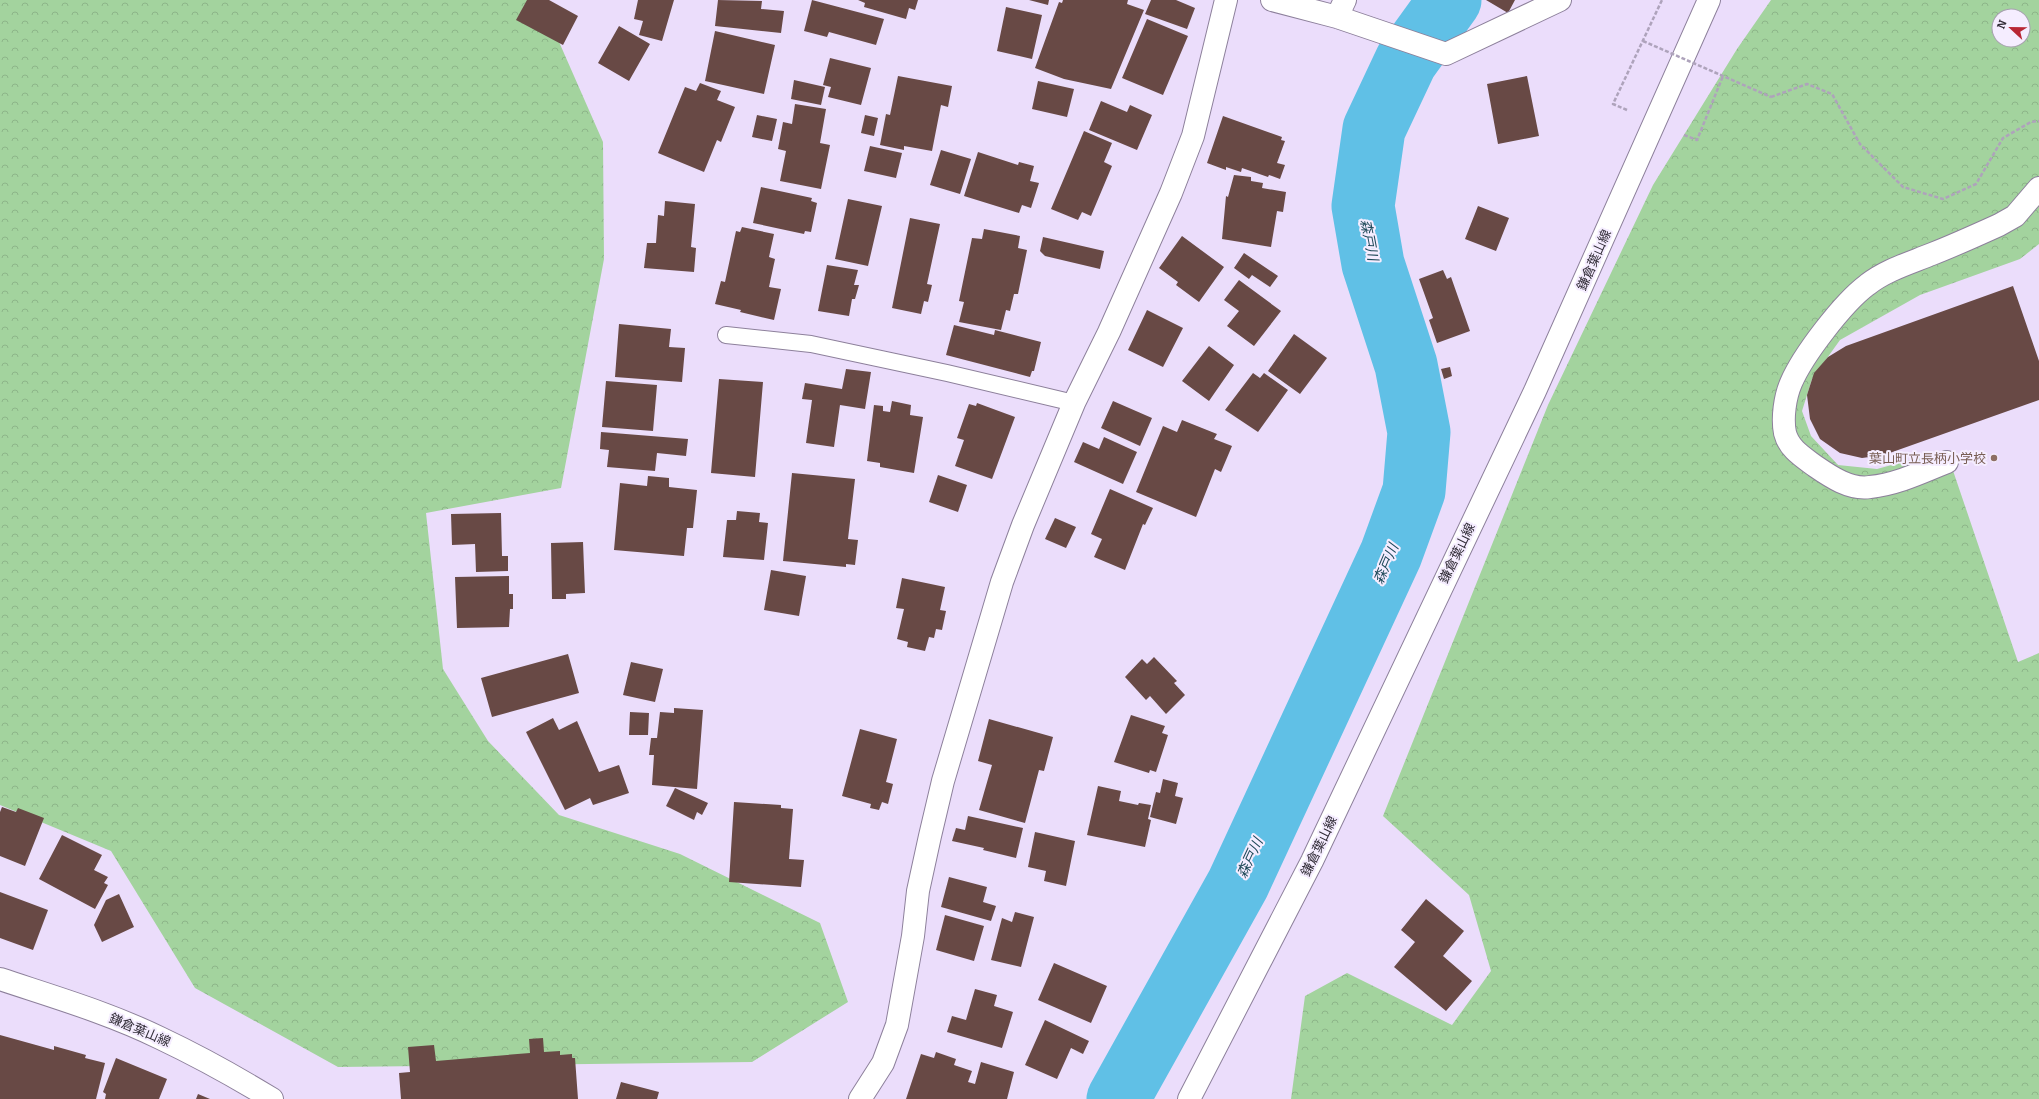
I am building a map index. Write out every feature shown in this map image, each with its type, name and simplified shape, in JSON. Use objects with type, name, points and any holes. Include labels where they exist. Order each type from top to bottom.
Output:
[{"type":"street","points":[[860,1099],[883,1063],[897,1024],[913,936],[918,891],[930,836],[945,774],[1002,582],[1023,525],[1074,403],[1109,332],[1156,228],[1190,143],[1226,0]]},
{"type":"street","points":[[1272,0],[1341,9],[1379,31],[1446,54],[1560,0]]},
{"type":"street","name":"鎌倉葉山線","points":[[1189,1099],[1312,861],[1535,391],[1709,0]]},
{"type":"street","points":[[1947,462],[1900,482],[1870,487],[1857,487],[1844,483],[1805,459],[1790,446],[1785,434],[1784,411],[1791,383],[1827,328],[1846,305],[1867,285],[1892,270],[1999,225],[2015,216],[2039,188]]},
{"type":"street","name":"鎌倉葉山線","points":[[0,979],[90,1009],[159,1037],[233,1075],[272,1099]]},
{"type":"lane","points":[[726,335],[812,344],[947,373],[1074,403]]},
{"type":"path","points":[[1627,110],[1613,104],[1662,0]]},
{"type":"path","points":[[1643,41],[1771,97],[1807,84],[1832,94],[1860,144],[1903,187],[1943,199],[1976,184],[2003,138],[2031,122],[2039,121]]},
{"type":"path","points":[[1684,135],[1697,140],[1723,76]]},
{"type":"green space","points":[[0,0],[544,0],[545,10],[603,142],[604,259],[561,488],[426,513],[443,669],[488,741],[559,815],[680,854],[820,923],[848,1002],[752,1062],[338,1067],[195,988],[111,851],[0,805]]},
{"type":"green space","points":[[1771,0],[2039,0],[2039,244],[2020,259],[1920,295],[1840,340],[1812,379],[1802,411],[1811,436],[1838,465],[1877,469],[1946,450],[2018,662],[2039,653],[2039,1099],[1291,1099],[1305,996],[1347,973],[1452,1025],[1491,971],[1469,895],[1383,816],[1548,405],[1653,185],[1737,49]]},
{"type":"building","points":[[527,0],[549,0],[578,16],[563,45],[516,20]]},
{"type":"building","points":[[638,0],[674,0],[662,41],[639,35],[643,21],[634,19]]},
{"type":"building","points":[[718,0],[762,1],[761,9],[784,11],[781,33],[715,26]]},
{"type":"building","points":[[812,0],[884,19],[876,45],[829,32],[827,37],[804,31]]},
{"type":"building","points":[[858,0],[918,0],[915,10],[909,8],[906,19],[864,7],[865,3]]},
{"type":"building","points":[[1029,0],[1049,0],[1048,5]]},
{"type":"building","points":[[1063,0],[1128,0],[1127,4],[1144,10],[1111,89],[1064,79],[1035,68],[1059,2],[1062,3]]},
{"type":"building","points":[[1151,0],[1176,0],[1195,8],[1187,29],[1145,14]]},
{"type":"building","points":[[1486,0],[1515,0],[1508,13]]},
{"type":"building","points":[[1006,7],[1042,15],[1032,59],[997,51]]},
{"type":"building","points":[[1147,19],[1188,36],[1163,95],[1122,78]]},
{"type":"building","points":[[619,26],[650,44],[629,81],[598,63]]},
{"type":"building","points":[[715,31],[775,45],[764,94],[705,81]]},
{"type":"building","points":[[830,58],[871,68],[861,105],[828,97],[831,87],[823,85]]},
{"type":"building","points":[[898,76],[952,86],[948,107],[941,105],[932,151],[904,146],[904,150],[880,145],[886,114],[890,115]]},
{"type":"building","points":[[1527,76],[1539,136],[1498,144],[1487,84]]},
{"type":"building","points":[[794,80],[825,87],[821,105],[791,99]]},
{"type":"building","points":[[1038,81],[1074,89],[1067,117],[1032,109]]},
{"type":"building","points":[[700,83],[721,91],[717,100],[735,107],[721,142],[717,140],[704,172],[658,153],[685,87],[696,91]]},
{"type":"building","points":[[1101,101],[1127,112],[1130,105],[1152,115],[1137,150],[1089,130]]},
{"type":"building","points":[[795,104],[826,109],[820,143],[830,145],[821,189],[780,181],[786,151],[778,149],[783,122],[792,124]]},
{"type":"building","points":[[757,115],[777,119],[772,141],[752,137]]},
{"type":"building","points":[[865,115],[878,118],[874,136],[861,133]]},
{"type":"building","points":[[1223,116],[1282,137],[1281,140],[1285,141],[1277,163],[1285,165],[1280,179],[1269,175],[1268,177],[1242,168],[1241,172],[1226,167],[1226,170],[1207,163]]},
{"type":"building","points":[[1084,131],[1112,143],[1104,162],[1112,166],[1091,216],[1082,212],[1078,220],[1051,209]]},
{"type":"building","points":[[870,146],[902,153],[896,178],[864,171]]},
{"type":"building","points":[[941,150],[971,159],[960,194],[930,185]]},
{"type":"building","points":[[978,152],[1018,165],[1019,162],[1034,166],[1030,181],[1039,183],[1031,208],[1022,205],[1019,213],[964,196]]},
{"type":"building","points":[[1234,175],[1251,177],[1251,181],[1263,183],[1262,188],[1286,192],[1283,212],[1277,211],[1271,247],[1222,239],[1226,196],[1228,197]]},
{"type":"building","points":[[761,187],[812,198],[811,201],[817,203],[811,232],[805,231],[804,234],[753,223]]},
{"type":"building","points":[[848,199],[882,206],[868,266],[835,259]]},
{"type":"building","points":[[665,201],[695,204],[691,247],[696,248],[694,272],[644,268],[647,243],[656,243],[658,215],[664,216]]},
{"type":"building","points":[[1478,206],[1509,218],[1496,251],[1465,239]]},
{"type":"building","points":[[910,218],[940,224],[927,284],[932,285],[928,302],[924,301],[921,314],[892,308]]},
{"type":"building","points":[[742,227],[774,234],[769,257],[775,259],[769,287],[781,289],[774,320],[715,304],[721,281],[725,282],[736,231],[740,232]]},
{"type":"building","points":[[984,229],[1020,236],[1018,248],[1027,250],[1018,294],[1014,294],[1010,311],[1006,310],[1001,330],[959,322],[964,302],[959,301],[972,238],[982,239]]},
{"type":"building","points":[[1182,236],[1224,267],[1199,302],[1176,285],[1178,282],[1159,268]]},
{"type":"building","points":[[1043,237],[1104,251],[1100,269],[1045,256],[1040,251]]},
{"type":"building","points":[[1244,253],[1278,276],[1270,287],[1252,275],[1249,279],[1234,268]]},
{"type":"building","points":[[827,265],[858,270],[854,285],[859,285],[855,299],[852,299],[849,316],[818,311]]},
{"type":"building","points":[[1443,270],[1447,279],[1451,277],[1470,331],[1437,343],[1429,320],[1433,318],[1419,279]]},
{"type":"building","points":[[1239,280],[1281,311],[1254,346],[1227,326],[1239,311],[1224,300]]},
{"type":"building","points":[[2013,286],[2039,361],[2039,400],[1884,455],[1862,458],[1840,453],[1820,439],[1810,419],[1807,395],[1814,373],[1828,357],[1846,346]]},
{"type":"building","points":[[1147,310],[1183,328],[1163,367],[1128,350]]},
{"type":"building","points":[[619,324],[671,329],[669,347],[685,348],[682,382],[615,377]]},
{"type":"building","points":[[954,325],[994,335],[995,330],[1041,342],[1034,371],[1032,371],[1030,377],[946,355]]},
{"type":"building","points":[[1294,334],[1327,358],[1300,394],[1268,371]]},
{"type":"building","points":[[1209,346],[1234,365],[1209,401],[1182,381]]},
{"type":"building","points":[[1450,367],[1452,376],[1444,379],[1441,369]]},
{"type":"building","points":[[846,369],[871,372],[865,409],[840,405],[834,447],[806,443],[812,400],[802,399],[805,383],[842,389]]},
{"type":"building","points":[[1253,373],[1260,378],[1264,373],[1288,390],[1258,432],[1225,410]]},
{"type":"building","points":[[719,379],[763,382],[755,477],[711,473]]},
{"type":"building","points":[[606,381],[657,385],[653,431],[602,427]]},
{"type":"building","points":[[892,401],[911,405],[910,415],[923,417],[914,473],[880,467],[880,463],[867,461],[874,405],[883,406],[883,411],[890,412]]},
{"type":"building","points":[[1113,401],[1152,418],[1140,446],[1101,428]]},
{"type":"building","points":[[977,403],[1015,417],[992,479],[955,466],[964,440],[957,438],[969,404],[976,406]]},
{"type":"building","points":[[1182,420],[1217,434],[1214,439],[1232,446],[1221,472],[1215,469],[1196,517],[1136,492],[1163,426],[1177,432]]},
{"type":"building","points":[[601,432],[688,439],[686,456],[657,453],[655,471],[607,467],[609,450],[600,449]]},
{"type":"building","points":[[1104,437],[1137,452],[1123,484],[1074,462],[1083,442],[1099,449]]},
{"type":"building","points":[[792,473],[855,479],[848,539],[858,540],[855,565],[846,564],[846,567],[783,561]]},
{"type":"building","points":[[938,475],[967,485],[958,512],[929,502]]},
{"type":"building","points":[[648,476],[669,478],[669,487],[697,490],[693,528],[687,528],[684,556],[614,550],[620,483],[647,486]]},
{"type":"building","points":[[1110,489],[1153,508],[1145,525],[1143,524],[1125,570],[1094,557],[1102,539],[1091,534]]},
{"type":"building","points":[[737,511],[760,513],[759,522],[768,523],[764,560],[723,557],[727,520],[736,520]]},
{"type":"building","points":[[501,513],[502,556],[508,556],[508,571],[476,572],[475,544],[452,545],[451,514]]},
{"type":"building","points":[[1055,518],[1076,527],[1066,548],[1045,539]]},
{"type":"building","points":[[583,542],[585,593],[566,594],[566,599],[552,599],[551,543]]},
{"type":"building","points":[[771,570],[806,576],[799,616],[764,610]]},
{"type":"building","points":[[509,576],[509,594],[513,594],[513,609],[510,609],[509,627],[457,628],[455,577]]},
{"type":"building","points":[[902,578],[945,587],[940,610],[946,611],[942,630],[936,629],[934,638],[929,637],[925,651],[907,647],[908,642],[897,639],[904,609],[896,608]]},
{"type":"building","points":[[568,654],[579,693],[492,717],[481,678]]},
{"type":"building","points":[[1154,657],[1177,681],[1174,683],[1185,695],[1166,714],[1150,696],[1146,700],[1125,677],[1142,659],[1147,664]]},
{"type":"building","points":[[631,662],[663,669],[655,702],[623,695]]},
{"type":"building","points":[[674,708],[703,710],[697,789],[652,785],[654,755],[649,755],[651,738],[657,738],[660,712],[674,713]]},
{"type":"building","points":[[630,712],[649,713],[648,735],[629,735]]},
{"type":"building","points":[[1131,715],[1165,726],[1162,733],[1168,735],[1156,772],[1150,770],[1149,773],[1114,762]]},
{"type":"building","points":[[553,718],[559,730],[577,721],[599,772],[619,765],[629,793],[593,805],[590,798],[565,810],[526,732]]},
{"type":"building","points":[[989,719],[1053,737],[1044,771],[1039,770],[1025,823],[979,810],[992,765],[978,761]]},
{"type":"building","points":[[860,729],[897,739],[886,782],[893,784],[888,804],[882,802],[879,810],[870,808],[871,804],[842,796]]},
{"type":"building","points":[[1163,779],[1178,783],[1175,796],[1183,798],[1176,824],[1150,817],[1156,792],[1160,793]]},
{"type":"building","points":[[1098,786],[1121,791],[1119,801],[1138,805],[1139,803],[1151,805],[1148,819],[1151,820],[1145,847],[1087,835]]},
{"type":"building","points":[[675,788],[708,803],[702,815],[697,812],[694,820],[666,806]]},
{"type":"building","points":[[734,802],[781,805],[781,808],[793,809],[789,859],[804,860],[801,887],[729,882]]},
{"type":"building","points":[[2,807],[16,812],[18,808],[44,818],[25,866],[0,856],[0,812]]},
{"type":"building","points":[[968,816],[1023,828],[1016,858],[983,850],[984,848],[952,841],[956,828],[965,830]]},
{"type":"building","points":[[1035,832],[1075,841],[1066,886],[1044,881],[1046,871],[1028,867]]},
{"type":"building","points":[[62,835],[102,855],[94,870],[108,877],[104,883],[108,885],[95,909],[39,879]]},
{"type":"building","points":[[949,877],[987,887],[983,902],[996,906],[991,921],[941,907]]},
{"type":"building","points":[[0,892],[48,910],[33,950],[0,938]]},
{"type":"building","points":[[119,894],[134,927],[102,942],[94,925],[106,900]]},
{"type":"building","points":[[1426,899],[1464,931],[1443,956],[1472,981],[1446,1011],[1394,967],[1415,942],[1401,930]]},
{"type":"building","points":[[1015,912],[1034,917],[1021,967],[991,960],[1002,918],[1012,922]]},
{"type":"building","points":[[945,915],[984,926],[974,961],[936,950]]},
{"type":"building","points":[[1054,963],[1107,986],[1091,1023],[1038,1000]]},
{"type":"building","points":[[975,989],[997,995],[994,1006],[1013,1012],[1002,1048],[947,1032],[952,1016],[966,1020]]},
{"type":"building","points":[[1045,1020],[1089,1041],[1083,1054],[1071,1048],[1057,1079],[1025,1065]]},
{"type":"building","points":[[0,1035],[54,1050],[54,1046],[86,1055],[85,1058],[105,1063],[96,1099],[0,1099]]},
{"type":"building","points":[[543,1038],[544,1052],[560,1051],[560,1055],[572,1054],[572,1058],[575,1058],[578,1099],[401,1099],[399,1073],[410,1072],[408,1047],[434,1045],[436,1061],[530,1053],[529,1039]]},
{"type":"building","points":[[936,1052],[956,1059],[954,1065],[972,1071],[968,1082],[975,1084],[981,1062],[1014,1072],[1007,1099],[906,1099],[921,1054],[934,1058]]},
{"type":"building","points":[[116,1058],[167,1079],[159,1099],[105,1099],[106,1094],[103,1092]]},
{"type":"building","points":[[621,1082],[659,1092],[657,1099],[616,1099]]},
{"type":"building","points":[[198,1094],[210,1099],[196,1099]]},
{"type":"waterway","name":"森戸川","points":[[1118,1099],[1238,884],[1391,554],[1414,491],[1419,432],[1406,365],[1373,264],[1363,206],[1374,129],[1406,61],[1450,0]]},
{"type":"place","name":"葉山町立長柄小学校","points":[[1994,458]]}]
